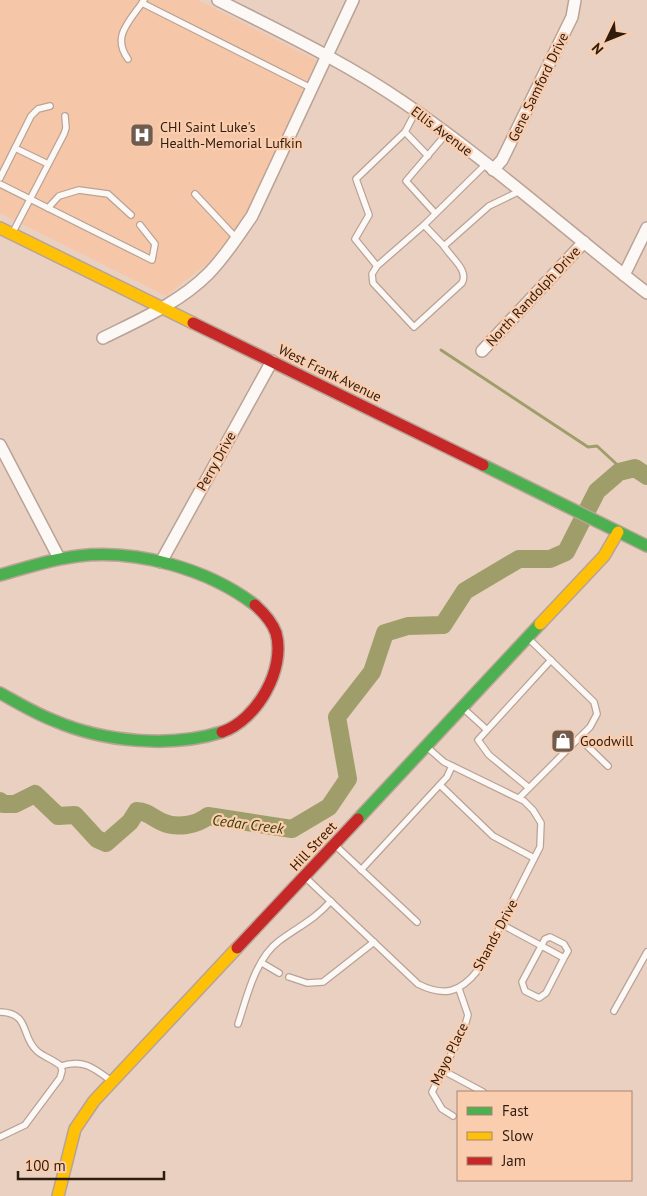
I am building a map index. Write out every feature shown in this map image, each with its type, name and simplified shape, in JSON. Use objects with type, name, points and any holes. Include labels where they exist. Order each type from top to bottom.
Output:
[{"type":"street","name":"Ellis Avenue","points":[[218,0],[326,55],[416,112],[490,167],[647,293]]},
{"type":"street","points":[[103,338],[162,308],[207,275],[237,239],[252,216],[326,55],[354,0]]},
{"type":"street","name":"Gene Samford Drive","points":[[490,167],[502,160],[572,17],[575,0]]},
{"type":"street","name":"West Frank Avenue","points":[[0,228],[647,546]]},
{"type":"street","points":[[624,275],[647,228]]},
{"type":"street","name":"North Randolph Drive","points":[[482,351],[584,242]]},
{"type":"street","name":"Perry Drive","points":[[161,562],[272,361]]},
{"type":"street","points":[[0,444],[59,558]]},
{"type":"street","name":"Hill Street","points":[[58,1196],[76,1129],[94,1101],[604,556],[618,532]]},
{"type":"street","points":[[0,575],[59,558],[124,554],[161,562],[208,579],[238,593],[254,605],[273,625],[278,651],[266,689],[251,710],[229,729],[207,737],[142,738],[95,735],[64,725],[0,693]]},
{"type":"lane","points":[[128,59],[121,49],[120,37],[143,2],[311,88]]},
{"type":"lane","points":[[0,178],[31,116],[38,109],[50,106]]},
{"type":"lane","points":[[377,266],[355,239],[369,215],[356,179],[405,132],[416,112]]},
{"type":"lane","points":[[12,234],[66,128],[65,116]]},
{"type":"lane","points":[[405,132],[428,156]]},
{"type":"lane","points":[[435,214],[406,181],[447,134]]},
{"type":"lane","points":[[15,148],[48,164]]},
{"type":"lane","points":[[424,225],[463,270],[464,278],[462,284],[414,326],[373,283],[372,274],[377,266],[490,167]]},
{"type":"lane","points":[[0,184],[152,260],[155,244],[140,225]]},
{"type":"lane","points":[[48,208],[59,196],[79,190],[108,194],[131,215]]},
{"type":"lane","points":[[444,246],[489,206],[520,191]]},
{"type":"lane","points":[[195,194],[237,239]]},
{"type":"lane","points":[[519,798],[595,720],[597,708],[594,702],[528,637]]},
{"type":"lane","points":[[528,787],[489,755],[478,742],[478,738],[551,660]]},
{"type":"lane","points":[[462,707],[486,729]]},
{"type":"lane","points":[[579,738],[608,766]]},
{"type":"lane","name":"Shands Drive","points":[[426,746],[434,755],[452,766],[519,798],[533,810],[541,823],[542,838],[534,858],[478,970],[459,989]]},
{"type":"lane","points":[[362,870],[440,785],[452,766]]},
{"type":"lane","points":[[440,785],[498,839],[534,858]]},
{"type":"lane","points":[[335,844],[417,922]]},
{"type":"lane","points":[[305,877],[418,984],[432,990],[459,989]]},
{"type":"lane","points":[[238,1024],[252,984],[262,963],[278,942],[308,924],[331,901]]},
{"type":"lane","points":[[501,924],[564,958]]},
{"type":"lane","points":[[550,937],[564,944],[568,952],[564,958],[546,993],[539,998],[525,991],[521,985],[545,939],[550,937]]},
{"type":"lane","points":[[289,977],[307,983],[323,982],[374,942]]},
{"type":"lane","points":[[614,1012],[647,952]]},
{"type":"lane","points":[[262,963],[279,973]]},
{"type":"lane","name":"Mayo Place","points":[[452,1116],[442,1109],[432,1092],[464,1029],[468,1015],[459,989]]},
{"type":"lane","points":[[0,1012],[10,1013],[19,1017],[34,1048],[61,1066],[62,1071],[60,1078],[25,1126],[0,1137]]},
{"type":"lane","points":[[61,1066],[71,1063],[90,1065],[111,1082]]},
{"type":"lane","points":[[442,1070],[482,1091]]},
{"type":"shaded area","name":"CHI Saint Luke's Health-Memorial Lufkin","points":[[0,0],[198,0],[318,61],[248,209],[228,242],[208,263],[166,296],[0,213]]},
{"type":"waterway","points":[[441,350],[588,447],[597,446],[624,471]]},
{"type":"waterway","name":"Cedar Creek","points":[[0,801],[3,804],[15,804],[35,794],[58,816],[75,815],[97,839],[106,843],[130,822],[137,811],[144,812],[162,822],[180,826],[193,824],[208,816],[292,829],[329,807],[348,779],[337,717],[372,672],[385,633],[408,626],[443,625],[465,591],[519,559],[550,559],[566,552],[597,491],[619,472],[635,468],[647,476]]},
{"type":"traffic: fast","points":[[483,465],[647,546]]},
{"type":"traffic: fast","points":[[0,575],[68,557],[124,556],[171,564],[194,572],[216,581],[255,605]]},
{"type":"traffic: fast","points":[[358,819],[540,624]]},
{"type":"traffic: fast","points":[[0,693],[34,712],[55,721],[95,734],[116,738],[160,741],[181,740],[222,732]]},
{"type":"traffic: slow","points":[[0,228],[193,323]]},
{"type":"traffic: slow","points":[[540,624],[604,556],[618,532]]},
{"type":"traffic: slow","points":[[58,1196],[75,1129],[94,1101],[237,948]]},
{"type":"traffic: jam","points":[[193,323],[483,465]]},
{"type":"traffic: jam","points":[[222,732],[235,726],[247,717],[257,705],[273,677],[277,662],[278,647],[276,633],[262,611],[255,605]]},
{"type":"traffic: jam","points":[[237,948],[358,819]]},
{"type":"place","name":"CHI Saint Luke's Health-Memorial Lufkin","points":[[142,135]]},
{"type":"place","name":"Goodwill","points":[[563,741]]}]
